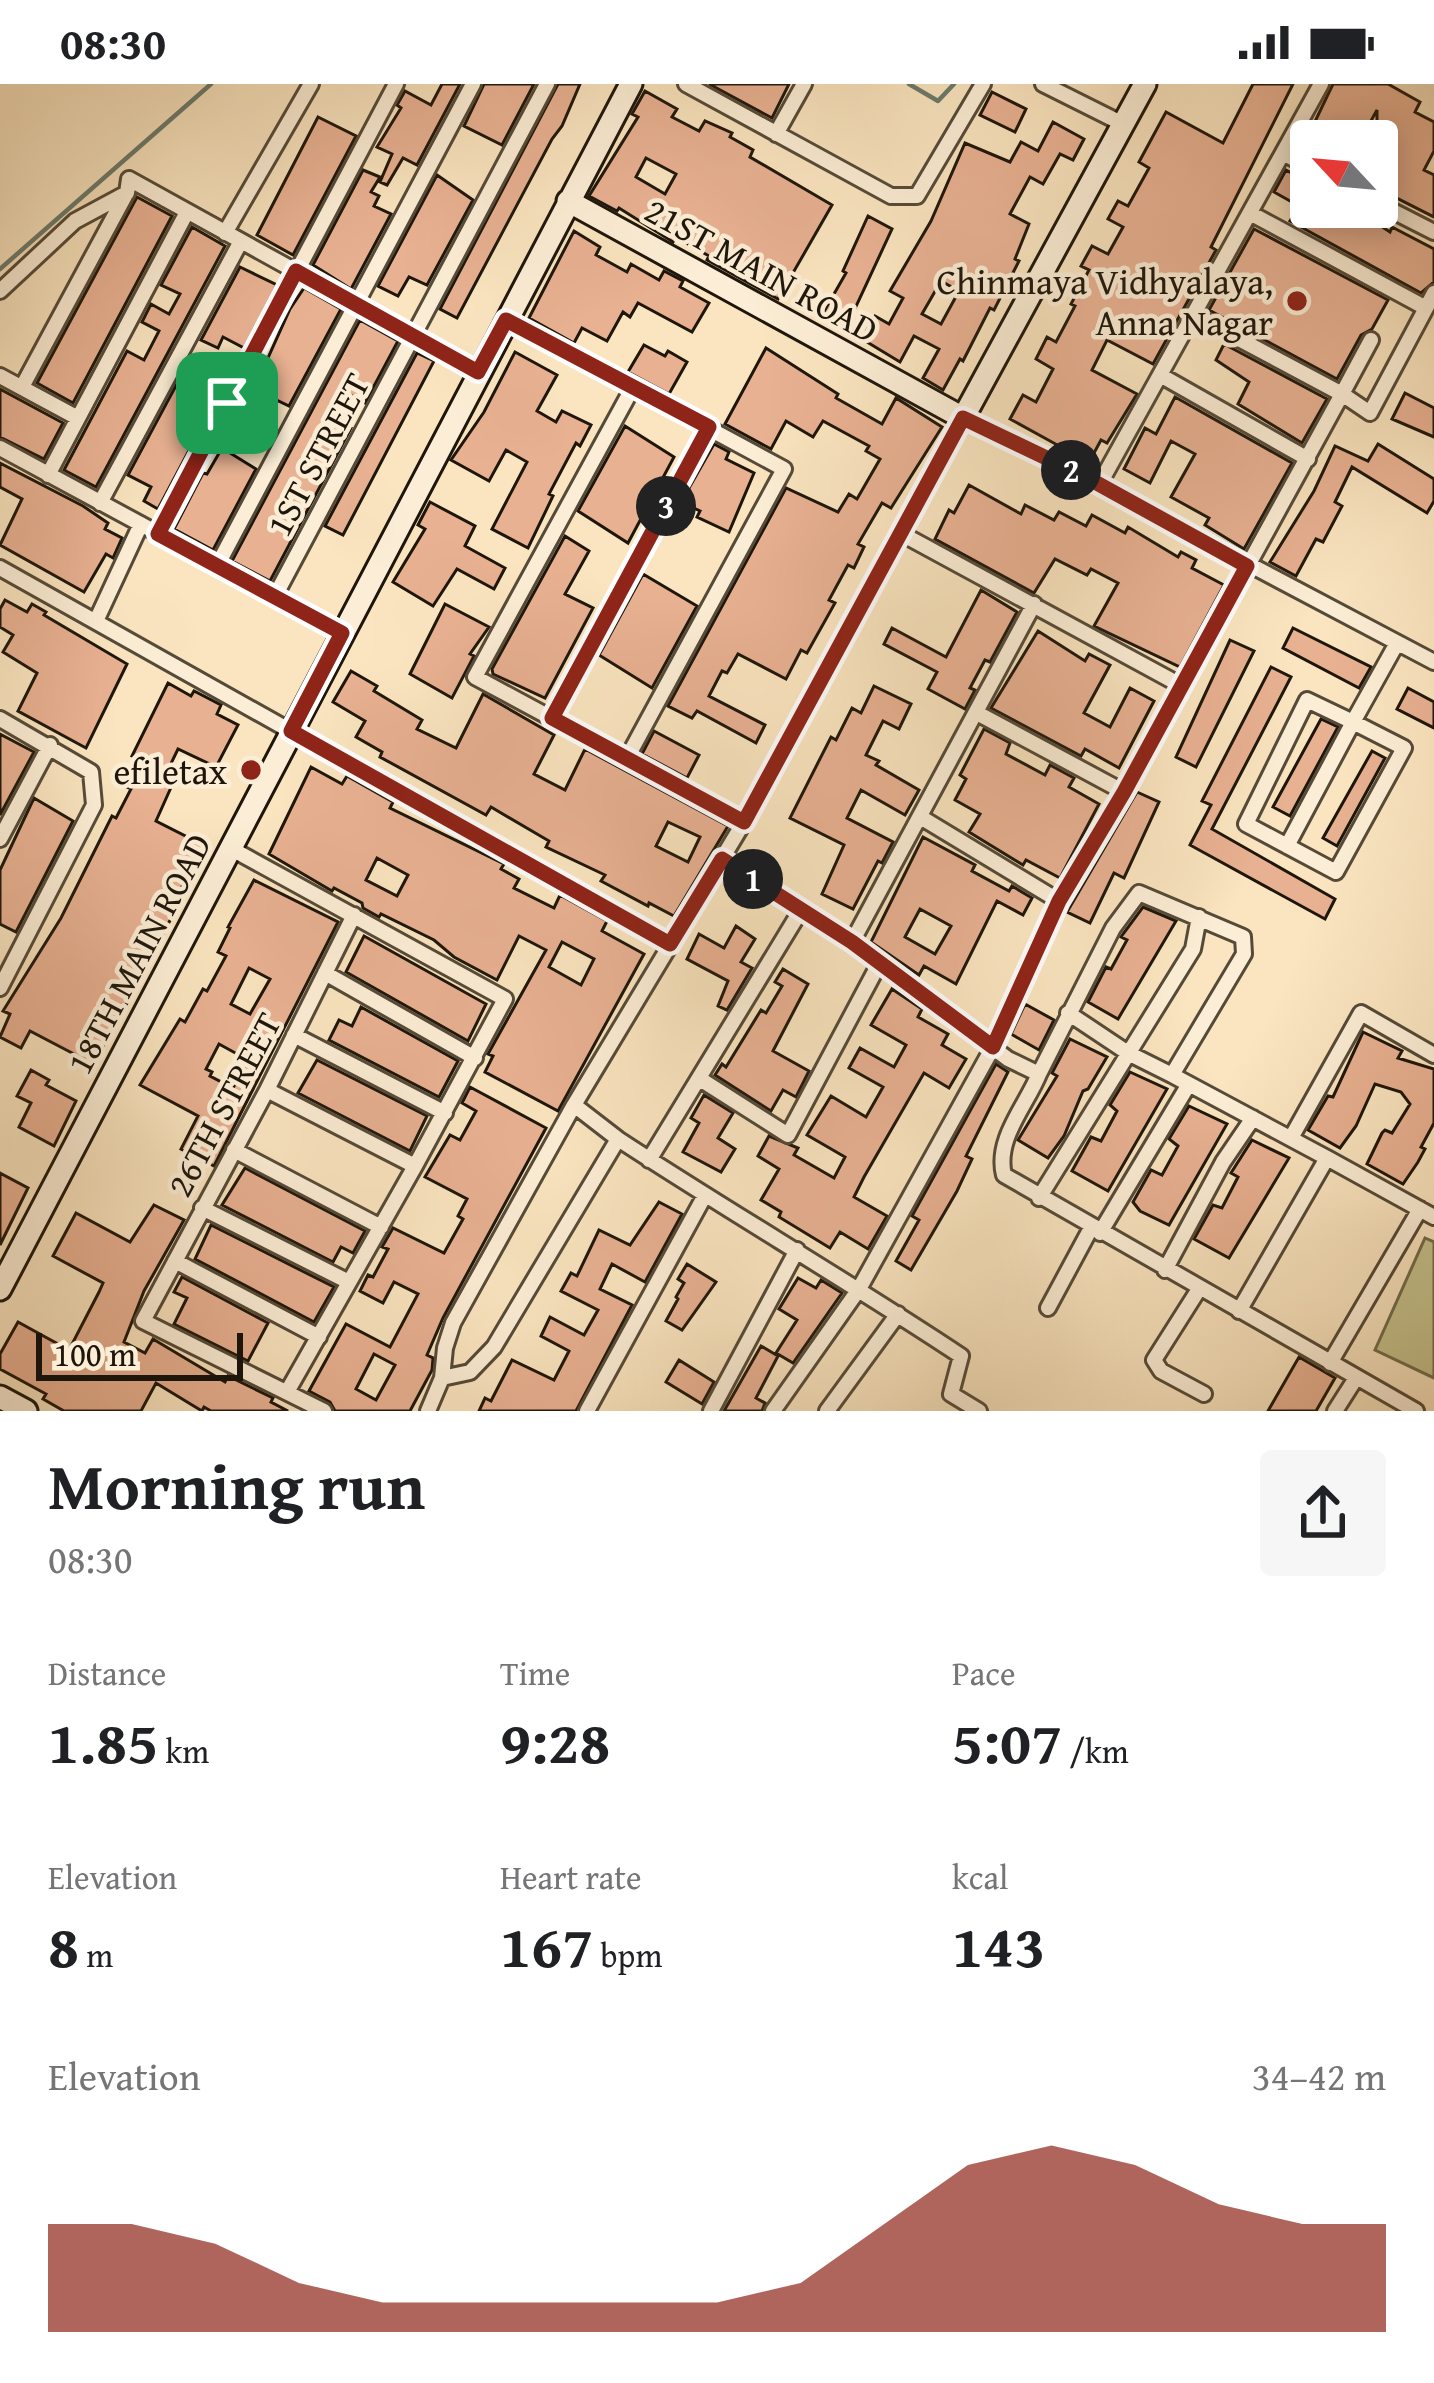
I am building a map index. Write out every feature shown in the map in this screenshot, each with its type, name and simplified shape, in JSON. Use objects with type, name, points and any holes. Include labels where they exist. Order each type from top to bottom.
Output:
[{"type":"street","points":[[225,233],[311,84]]},
{"type":"street","points":[[158,534],[396,84]]},
{"type":"street","points":[[217,566],[473,84]]},
{"type":"street","name":"1ST STREET","points":[[274,598],[547,84]]},
{"type":"street","name":"18TH MAIN ROAD","points":[[0,1289],[9,1251],[230,848],[631,84]]},
{"type":"street","points":[[686,84],[891,196],[917,196],[983,84]]},
{"type":"street","points":[[776,134],[805,84]]},
{"type":"street","points":[[1042,84],[1123,124]]},
{"type":"street","points":[[428,1411],[442,1378],[453,1323],[574,1105],[744,822],[1144,84]]},
{"type":"street","points":[[1099,485],[1321,84]]},
{"type":"street","points":[[1283,153],[1290,157]]},
{"type":"street","points":[[22,387],[127,193],[129,178],[478,372]]},
{"type":"street","points":[[0,291],[76,221],[127,193]]},
{"type":"street","name":"21ST MAIN ROAD","points":[[568,201],[963,418],[1434,662]]},
{"type":"street","points":[[48,476],[187,212]]},
{"type":"street","points":[[1250,213],[1426,308]]},
{"type":"street","points":[[1398,213],[1434,232]]},
{"type":"street","points":[[100,503],[241,242]]},
{"type":"street","points":[[1194,314],[1370,413],[1434,293]]},
{"type":"street","points":[[506,320],[784,469],[626,760]]},
{"type":"street","points":[[773,1411],[859,1289],[993,1047],[1059,901],[1124,792],[1370,340]]},
{"type":"street","points":[[1160,375],[1308,459]]},
{"type":"street","points":[[0,376],[76,417]]},
{"type":"street","points":[[633,386],[475,676],[744,822]]},
{"type":"street","points":[[552,718],[709,427]]},
{"type":"street","points":[[0,448],[342,633]]},
{"type":"street","points":[[96,622],[140,524]]},
{"type":"street","points":[[902,534],[1182,686]]},
{"type":"street","points":[[0,568],[670,944]]},
{"type":"street","points":[[852,942],[1034,604]]},
{"type":"street","points":[[1287,846],[1397,643]]},
{"type":"street","points":[[1307,700],[1353,722],[1404,748],[1336,872],[1246,824],[1307,700]]},
{"type":"street","points":[[977,713],[1124,792]]},
{"type":"street","points":[[0,719],[92,772],[94,805],[0,988]]},
{"type":"street","points":[[0,838],[50,746]]},
{"type":"street","points":[[922,818],[1059,901]]},
{"type":"street","points":[[230,848],[505,999],[287,1392],[324,1411]]},
{"type":"street","points":[[722,859],[852,942],[993,1047],[1039,1074]]},
{"type":"street","points":[[1172,1075],[1244,954],[1243,937],[1139,892],[1113,928],[1027,1104],[1007,1134],[1004,1175],[1416,1411]]},
{"type":"street","points":[[650,1160],[801,910]]},
{"type":"street","name":"26TH STREET","points":[[287,1392],[142,1321],[268,1090],[354,915]]},
{"type":"street","points":[[1039,1198],[1193,950],[1199,917]]},
{"type":"street","points":[[700,1079],[788,1135],[880,962]]},
{"type":"street","points":[[325,973],[475,1058]]},
{"type":"street","points":[[1291,1138],[1361,1012],[1434,1055]]},
{"type":"street","points":[[1068,1013],[1128,1053],[1427,1213],[1330,1363]]},
{"type":"street","points":[[293,1035],[445,1113]]},
{"type":"street","points":[[1048,1308],[1190,1084]]},
{"type":"street","points":[[268,1090],[416,1166]]},
{"type":"street","points":[[574,1105],[704,1197],[797,1250],[961,1356],[942,1411]]},
{"type":"street","points":[[1169,1272],[1223,1162],[1252,1118]]},
{"type":"street","points":[[442,1378],[470,1372],[494,1347],[618,1139]]},
{"type":"street","points":[[234,1150],[381,1227]]},
{"type":"street","points":[[1239,1311],[1327,1158]]},
{"type":"street","points":[[587,1411],[704,1197]]},
{"type":"street","points":[[202,1208],[350,1282]]},
{"type":"street","points":[[711,1411],[797,1250]]},
{"type":"street","points":[[175,1261],[319,1337]]},
{"type":"street","points":[[1199,1289],[1154,1360],[1161,1370],[1204,1394]]},
{"type":"street","points":[[827,1411],[898,1314]]},
{"type":"street","points":[[1335,1411],[1356,1378]]},
{"type":"street","points":[[951,1394],[980,1411]]},
{"type":"street","points":[[0,1397],[26,1411]]},
{"type":"shaded area","points":[[1425,1238],[1434,1242],[1434,1378],[1375,1350]]},
{"type":"building","points":[[442,84],[460,84],[417,165],[403,158],[387,185],[380,182],[392,154],[377,147],[401,108],[397,105],[405,91],[431,105]]},
{"type":"building","points":[[484,84],[534,84],[502,145],[464,126]]},
{"type":"building","points":[[558,84],[580,84],[562,126],[457,318],[440,309]]},
{"type":"building","points":[[709,84],[789,84],[772,118]]},
{"type":"building","points":[[1253,84],[1293,84],[1211,247],[1216,250],[1153,364],[1107,340],[1092,370],[1137,394],[1087,466],[1010,419],[1023,395],[1036,402],[1053,369],[1036,359],[1047,337],[1056,342],[1075,306],[1071,304],[1089,270],[1081,266],[1092,246],[1108,254],[1123,227],[1108,219],[1118,201],[1128,206],[1149,168],[1139,162],[1166,112],[1223,143]]},
{"type":"building","points":[[1333,84],[1388,84],[1420,102],[1415,112],[1434,122],[1434,151],[1424,170],[1434,175],[1434,217],[1398,199],[1398,120],[1377,120],[1377,110],[1372,120],[1316,120]]},
{"type":"building","points":[[645,91],[677,109],[672,117],[699,131],[705,121],[732,133],[730,137],[753,150],[750,157],[832,205],[778,299],[676,237],[673,242],[619,208],[589,196],[638,117],[632,114]],"holes":[[[646,158],[676,174],[665,194],[636,177]]]},
{"type":"building","points":[[992,92],[1026,109],[1015,132],[980,115]]},
{"type":"building","points":[[318,117],[356,136],[293,255],[257,235]]},
{"type":"building","points":[[1053,122],[1084,139],[1073,160],[1060,154],[1043,184],[1030,177],[1010,214],[1029,224],[1015,259],[1019,261],[943,390],[923,378],[939,349],[914,336],[900,362],[862,339],[875,316],[889,324],[903,298],[890,291],[931,221],[965,143],[1010,162],[1021,142],[1038,151]],"holes":[[[941,281],[959,291],[941,324],[922,314]]]},
{"type":"building","points":[[363,170],[380,177],[371,192],[379,196],[374,206],[391,214],[351,289],[313,265]]},
{"type":"building","points":[[1286,170],[1290,172],[1290,201],[1274,192]]},
{"type":"building","points":[[437,175],[473,200],[427,285],[409,277],[398,296],[378,286]]},
{"type":"building","points":[[137,197],[172,216],[73,403],[37,383]]},
{"type":"building","points":[[868,216],[892,229],[846,328],[822,315],[846,273]]},
{"type":"building","points":[[192,227],[225,246],[96,487],[64,470],[127,351],[144,360],[159,331],[142,322],[151,304],[169,314],[180,294],[161,285]]},
{"type":"building","points":[[1303,228],[1384,228],[1390,232],[1394,228],[1434,249],[1434,282],[1421,293]]},
{"type":"building","points":[[1254,229],[1388,300],[1372,329],[1361,335],[1337,379],[1209,310]]},
{"type":"building","points":[[574,231],[600,247],[596,255],[627,272],[631,264],[659,280],[664,271],[683,281],[680,287],[709,303],[692,332],[638,303],[630,317],[623,312],[607,341],[582,328],[574,343],[529,318]]},
{"type":"building","points":[[240,267],[277,285],[244,348],[223,337],[218,348],[201,340]]},
{"type":"building","points":[[304,288],[341,309],[289,406],[254,389]]},
{"type":"building","points":[[360,320],[398,341],[365,403],[347,393],[334,419],[351,428],[270,581],[232,561]]},
{"type":"building","points":[[1224,344],[1327,399],[1302,443],[1238,404],[1249,382],[1216,360]]},
{"type":"building","points":[[644,345],[687,362],[669,394],[628,372]]},
{"type":"building","points":[[766,348],[882,424],[896,398],[942,427],[891,508],[882,503],[858,544],[864,547],[854,568],[848,565],[829,600],[835,603],[786,679],[738,654],[727,673],[722,671],[709,696],[765,725],[756,743],[697,711],[692,718],[668,706],[786,488],[838,512],[849,494],[857,499],[880,459],[866,451],[869,446],[823,421],[813,437],[786,421],[771,449],[725,424]]},
{"type":"building","points":[[515,352],[557,375],[537,411],[556,422],[562,411],[591,425],[549,494],[553,496],[528,548],[492,529],[527,462],[506,450],[489,481],[451,460],[484,412]]},
{"type":"building","points":[[417,353],[434,361],[343,535],[325,526]]},
{"type":"building","points":[[187,365],[221,383],[158,509],[144,501],[151,487],[128,475]]},
{"type":"building","points":[[0,389],[63,423],[44,459],[0,437]]},
{"type":"building","points":[[1405,393],[1434,408],[1434,437],[1392,419]]},
{"type":"building","points":[[1175,397],[1292,463],[1244,549],[1205,525],[1209,518],[1171,497],[1195,454],[1171,441],[1150,483],[1124,469],[1145,428],[1156,434]]},
{"type":"building","points":[[625,426],[674,457],[628,543],[578,511]]},
{"type":"building","points":[[714,444],[729,452],[726,459],[754,473],[729,532],[697,517],[700,511],[681,502]]},
{"type":"building","points":[[1378,444],[1434,479],[1434,501],[1427,513],[1352,467],[1335,502],[1342,506],[1323,542],[1316,539],[1296,576],[1270,562],[1314,491],[1335,446],[1368,461]]},
{"type":"building","points":[[222,448],[256,469],[213,550],[174,529],[203,473],[207,474]]},
{"type":"building","points":[[0,463],[83,506],[108,523],[105,529],[122,538],[113,558],[106,554],[84,592],[0,545],[22,499],[0,487]]},
{"type":"building","points":[[969,485],[1021,514],[1025,505],[1054,520],[1059,512],[1086,526],[1092,515],[1125,533],[1128,527],[1178,557],[1181,552],[1196,560],[1192,568],[1224,585],[1180,667],[1094,626],[1118,583],[1055,559],[1034,593],[935,539],[949,510],[954,513]]},
{"type":"building","points":[[430,502],[475,526],[465,546],[505,568],[494,589],[457,569],[433,606],[393,582],[425,529],[418,525]]},
{"type":"building","points":[[565,536],[589,551],[565,594],[593,608],[545,698],[493,674],[492,669]]},
{"type":"building","points":[[643,574],[697,606],[652,688],[599,655]]},
{"type":"building","points":[[981,590],[1017,612],[990,662],[985,660],[965,709],[928,689],[937,672],[884,644],[892,628],[946,657]]},
{"type":"building","points":[[5,600],[27,612],[32,604],[127,664],[86,748],[18,711],[37,673],[3,652],[13,635],[0,627]]},
{"type":"building","points":[[445,604],[489,627],[470,654],[474,656],[452,698],[410,674]]},
{"type":"building","points":[[1293,628],[1371,667],[1359,688],[1283,648]]},
{"type":"building","points":[[1038,631],[1085,661],[1089,654],[1110,665],[1084,713],[1110,727],[1130,688],[1154,701],[1119,768],[1085,749],[1081,756],[991,708]]},
{"type":"building","points":[[1230,640],[1254,651],[1196,767],[1176,757]]},
{"type":"building","points":[[1271,667],[1291,677],[1212,829],[1335,899],[1325,919],[1190,845],[1211,805],[1202,801]]},
{"type":"building","points":[[351,671],[422,720],[417,729],[456,748],[483,694],[554,735],[534,774],[565,790],[585,749],[728,826],[674,916],[601,881],[605,875],[546,847],[549,841],[491,807],[486,815],[380,757],[382,752],[356,737],[365,721],[333,702]],"holes":[[[668,822],[700,837],[688,862],[656,846]]]},
{"type":"building","points":[[168,683],[221,705],[217,714],[238,725],[216,767],[178,749],[164,778],[173,783],[156,821],[209,848],[198,870],[192,867],[173,904],[177,907],[125,1007],[122,1005],[95,1065],[30,1031],[21,1048],[0,1037],[10,1014],[3,1011],[61,918],[112,816],[116,818],[131,789],[127,787],[141,760],[132,756]]},
{"type":"building","points":[[874,686],[911,704],[899,729],[883,721],[866,755],[919,790],[905,815],[861,790],[847,818],[893,842],[853,909],[822,894],[844,845],[790,818],[831,737],[836,740],[852,708],[861,713]]},
{"type":"building","points":[[1408,688],[1434,702],[1434,728],[1397,709]]},
{"type":"building","points":[[1321,719],[1338,727],[1290,816],[1273,807]]},
{"type":"building","points":[[984,729],[1010,743],[1006,754],[1045,775],[1050,765],[1074,778],[1069,787],[1099,804],[1060,878],[1026,860],[1023,865],[969,832],[980,814],[955,800],[966,779],[960,775]]},
{"type":"building","points":[[654,731],[699,755],[687,778],[642,754]]},
{"type":"building","points":[[0,734],[34,752],[0,815]]},
{"type":"building","points":[[1372,751],[1385,758],[1337,846],[1323,838]]},
{"type":"building","points":[[311,767],[342,784],[347,776],[393,802],[390,808],[504,864],[501,869],[519,879],[514,888],[554,908],[560,895],[607,921],[602,931],[644,954],[558,1111],[485,1072],[493,1056],[488,1054],[546,950],[519,936],[497,980],[454,957],[434,940],[379,917],[362,903],[269,854]],"holes":[[[377,858],[408,875],[397,896],[366,880]],[[562,942],[594,959],[581,985],[549,967]]]},
{"type":"building","points":[[1137,792],[1159,802],[1124,878],[1114,873],[1090,923],[1067,912]]},
{"type":"building","points":[[34,798],[73,821],[16,932],[0,924],[0,870]]},
{"type":"building","points":[[923,837],[975,865],[972,871],[1032,898],[1023,915],[997,901],[956,984],[924,966],[919,975],[871,942]],"holes":[[[920,909],[951,926],[935,954],[905,937]]]},
{"type":"building","points":[[254,880],[338,922],[214,1166],[181,1149],[198,1116],[140,1085],[180,1019],[185,1022],[203,989],[207,991],[226,956],[218,952]],"holes":[[[249,968],[270,979],[250,1014],[231,1004]],[[219,1044],[248,1060],[233,1088],[206,1069]]]},
{"type":"building","points":[[1143,907],[1176,921],[1118,1019],[1088,1002],[1127,940],[1121,937]]},
{"type":"building","points":[[736,926],[755,939],[741,962],[752,968],[727,1010],[718,1006],[728,981],[687,959],[699,934],[724,948]]},
{"type":"building","points":[[364,936],[486,1004],[468,1041],[346,972]]},
{"type":"building","points":[[783,969],[808,984],[773,1051],[809,1071],[796,1097],[783,1090],[771,1111],[715,1075],[722,1064],[726,1067],[761,1010],[766,1013],[782,986],[775,982]]},
{"type":"building","points":[[892,989],[922,1009],[918,1017],[948,1034],[942,1045],[966,1059],[949,1088],[924,1073],[864,1177],[854,1197],[887,1216],[868,1249],[840,1232],[830,1248],[779,1217],[781,1212],[761,1200],[779,1169],[758,1156],[769,1136],[798,1148],[794,1155],[834,1178],[845,1157],[807,1135],[831,1096],[866,1117],[883,1087],[849,1068],[860,1048],[894,1067],[906,1045],[871,1025]]},
{"type":"building","points":[[1025,1004],[1054,1020],[1039,1050],[1011,1034]]},
{"type":"building","points":[[361,1007],[458,1061],[439,1097],[329,1040],[339,1020],[352,1026]]},
{"type":"building","points":[[1363,1032],[1402,1051],[1398,1058],[1434,1069],[1434,1123],[1421,1147],[1425,1149],[1403,1184],[1367,1164],[1382,1133],[1392,1133],[1410,1104],[1401,1092],[1375,1084],[1340,1148],[1308,1130],[1328,1096],[1333,1097]]},
{"type":"building","points":[[1070,1039],[1107,1057],[1048,1158],[1018,1140],[1057,1076],[1052,1073]]},
{"type":"building","points":[[317,1060],[427,1116],[410,1151],[298,1093]]},
{"type":"building","points":[[996,1064],[1008,1072],[966,1156],[972,1159],[957,1191],[911,1270],[896,1261],[919,1220],[912,1216]]},
{"type":"building","points":[[31,1070],[49,1080],[46,1085],[76,1101],[54,1146],[19,1127],[31,1103],[17,1096]]},
{"type":"building","points":[[1130,1072],[1167,1089],[1108,1191],[1072,1171],[1091,1137],[1101,1141],[1117,1111],[1110,1105]]},
{"type":"building","points":[[470,1087],[546,1128],[443,1318],[427,1355],[433,1358],[432,1370],[410,1411],[335,1411],[330,1402],[309,1391],[346,1324],[390,1347],[418,1294],[394,1282],[383,1303],[360,1291],[388,1249],[382,1247],[393,1228],[444,1253],[463,1219],[458,1216],[467,1199],[425,1177],[450,1135],[460,1140],[476,1111],[462,1103]],"holes":[[[374,1354],[395,1365],[376,1400],[356,1389]]]},
{"type":"building","points":[[704,1095],[733,1113],[718,1138],[735,1149],[721,1172],[683,1152],[699,1123],[691,1118]]},
{"type":"building","points":[[1189,1106],[1227,1124],[1169,1225],[1140,1211],[1133,1202],[1151,1170],[1162,1175],[1178,1146],[1169,1139]]},
{"type":"building","points":[[1252,1140],[1289,1158],[1229,1258],[1194,1239],[1213,1205],[1222,1208],[1238,1177],[1231,1173]]},
{"type":"building","points":[[245,1168],[365,1231],[353,1253],[341,1247],[333,1262],[222,1205]]},
{"type":"building","points":[[0,1173],[28,1188],[0,1245]]},
{"type":"building","points":[[659,1202],[682,1214],[645,1282],[612,1264],[600,1289],[632,1305],[576,1411],[479,1411],[485,1398],[491,1401],[512,1360],[554,1380],[569,1351],[541,1336],[550,1317],[584,1335],[598,1310],[561,1291],[571,1273],[577,1276],[599,1230],[630,1245]]},
{"type":"building","points":[[154,1205],[184,1220],[144,1291],[124,1342],[145,1353],[153,1339],[225,1382],[228,1376],[273,1398],[271,1402],[288,1411],[211,1411],[204,1407],[202,1411],[156,1383],[141,1411],[64,1411],[43,1399],[46,1394],[0,1369],[0,1354],[18,1322],[69,1350],[99,1292],[103,1283],[53,1256],[76,1213],[130,1242]]},
{"type":"building","points":[[211,1225],[334,1287],[314,1322],[195,1259]]},
{"type":"building","points":[[687,1264],[716,1282],[682,1330],[666,1321],[684,1283],[678,1279]]},
{"type":"building","points":[[182,1277],[268,1323],[248,1361],[174,1324],[187,1298],[174,1292]]},
{"type":"building","points":[[798,1278],[816,1288],[821,1280],[842,1293],[793,1363],[776,1353],[797,1320],[779,1309]]},
{"type":"building","points":[[761,1346],[778,1356],[756,1398],[765,1403],[762,1411],[724,1411]]},
{"type":"building","points":[[1299,1357],[1335,1378],[1316,1411],[1268,1411]]},
{"type":"building","points":[[679,1360],[714,1382],[702,1404],[666,1382]]},
{"type":"waterway","points":[[0,269],[211,84]]},
{"type":"waterway","points":[[909,84],[938,101],[954,84]]},
{"type":"place","name":"Chinmaya Vidhyalaya, Anna Nagar","points":[[1297,301]]},
{"type":"place","name":"efiletax","points":[[251,770]]},
{"type":"route","points":[[296,271],[478,372],[506,320],[709,427],[552,718],[744,822],[963,418],[1084,476],[1247,566],[1059,901],[993,1047],[852,942],[722,859],[670,944],[291,731],[342,633],[158,534],[227,403],[296,271]]}]
